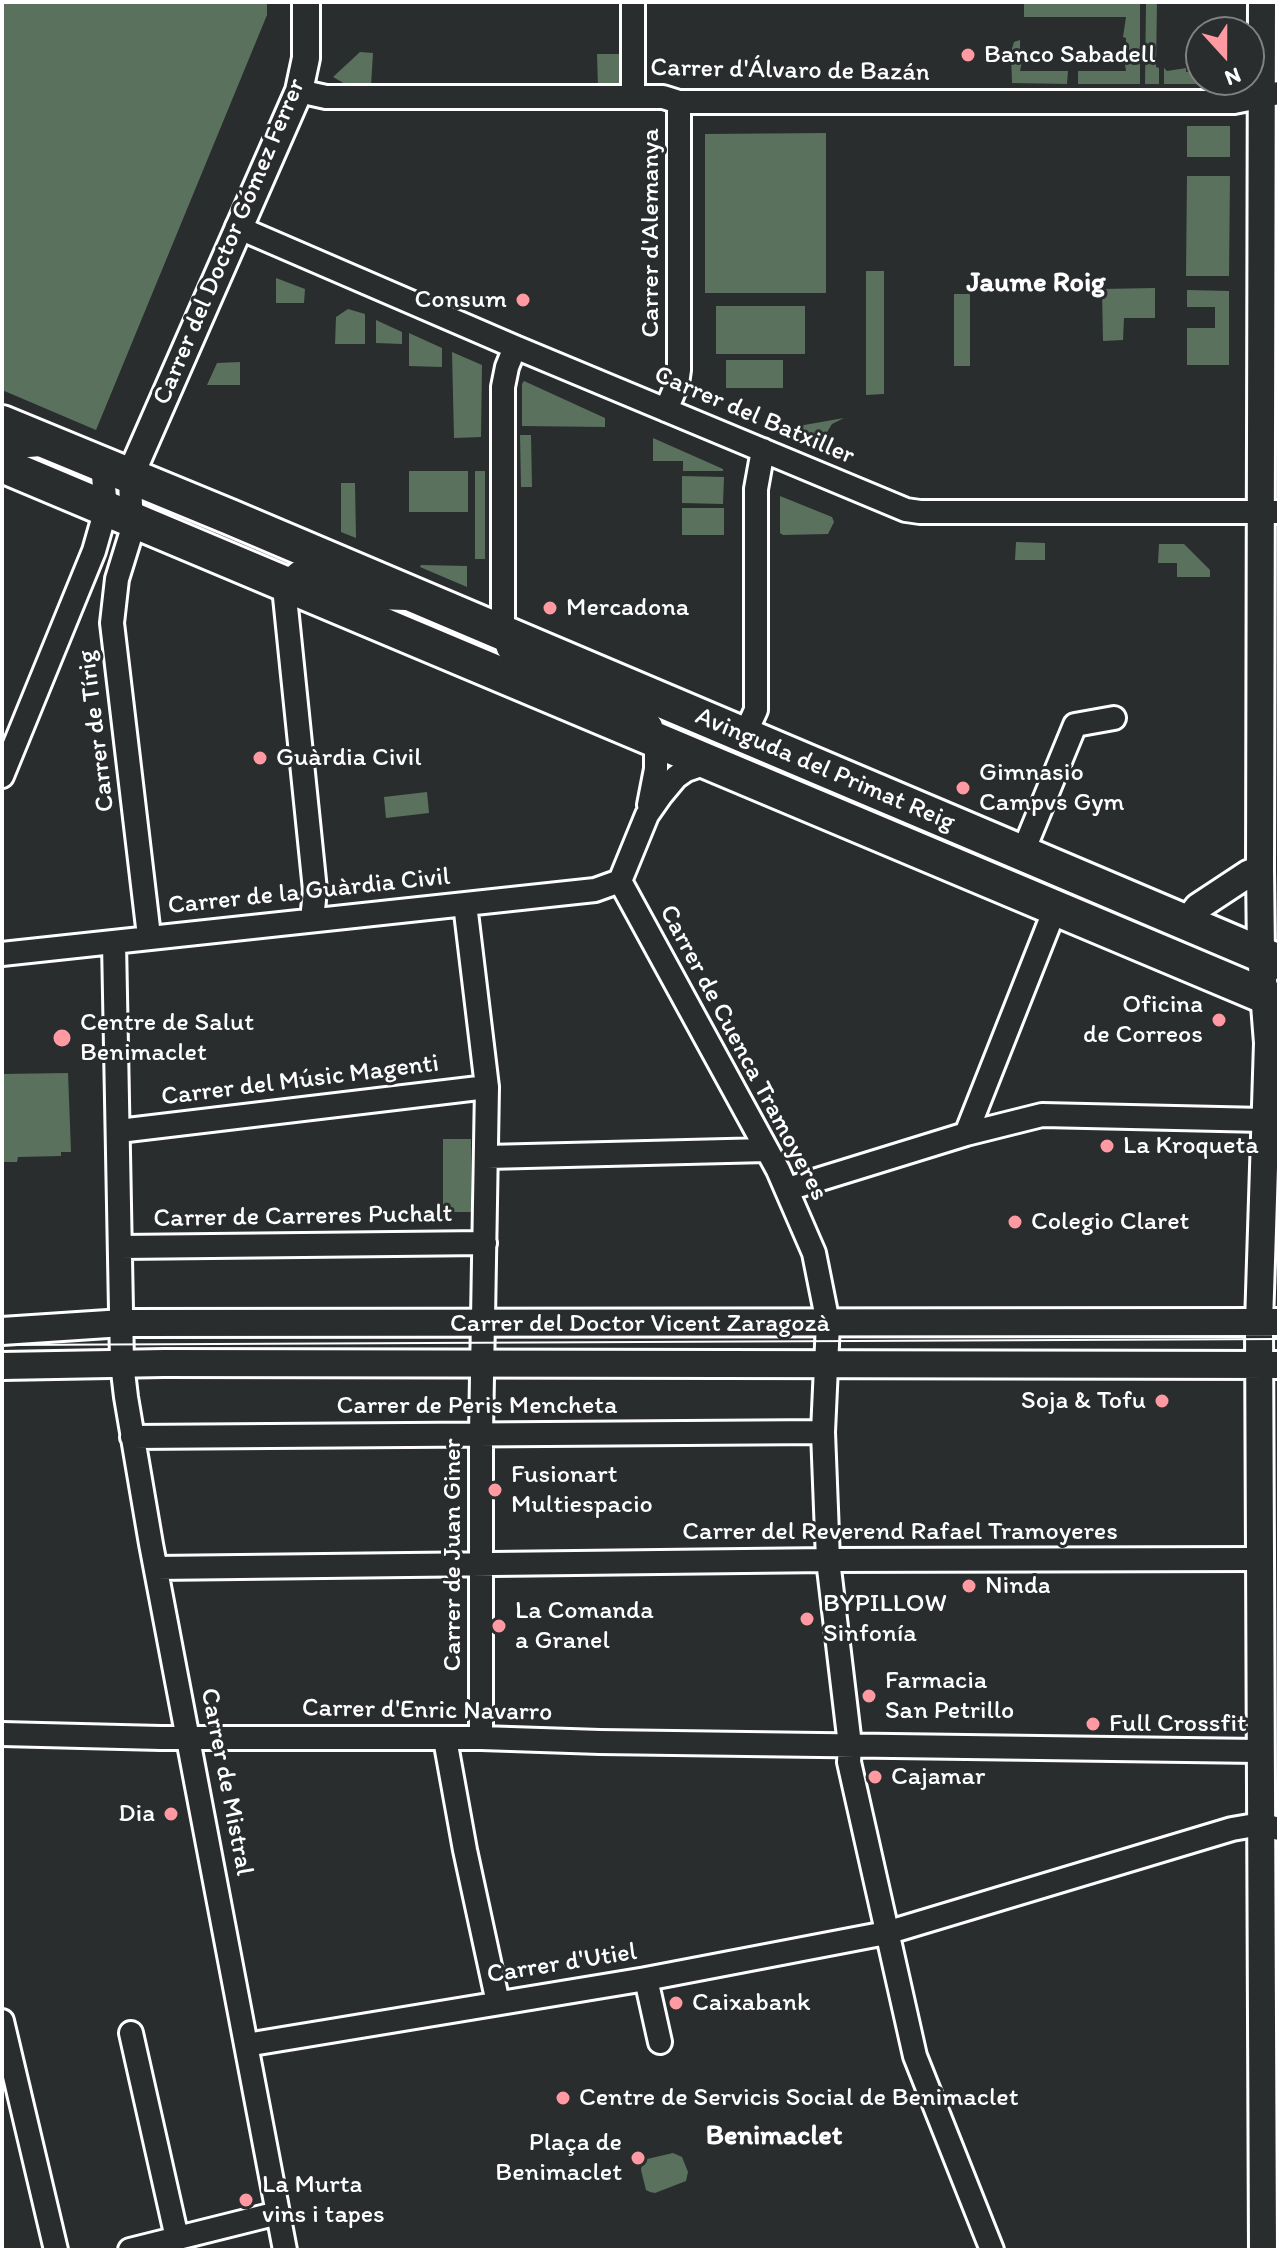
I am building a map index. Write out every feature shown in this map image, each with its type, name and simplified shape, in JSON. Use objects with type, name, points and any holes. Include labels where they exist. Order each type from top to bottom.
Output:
[{"type":"main road","name":"Avinguda del Primat Reig","points":[[2,423],[1270,958]]},
{"type":"main road","name":"Avinguda del Primat Reig","points":[[2,465],[1272,999]]},
{"type":"main road","points":[[1055,909],[1094,904],[1162,929],[1186,923]]},
{"type":"street","name":"Carrer del Doctor Gómez Ferrer","points":[[116,470],[237,227],[299,91],[306,58],[306,2]]},
{"type":"street","name":"Carrer d'Alemanya","points":[[633,2],[633,96]]},
{"type":"street","points":[[1262,2],[1270,95],[1272,999],[1264,1120],[1269,1365],[1259,1559],[1259,1751],[1270,1827],[1270,2102],[1263,2250]]},
{"type":"street","name":"Carrer d'Álvaro de Bazán","points":[[299,91],[326,97],[633,96],[663,97],[679,102],[1234,102],[1270,95]]},
{"type":"street","name":"Carrer d'Alemanya","points":[[666,410],[677,384],[679,370],[679,102]]},
{"type":"street","name":"Carrer del Batxiller","points":[[237,227],[887,503],[920,512],[1270,512]]},
{"type":"street","points":[[503,633],[502,391],[515,347]]},
{"type":"street","name":"Avinguda del Primat Reig","points":[[2,442],[26,447],[49,443]]},
{"type":"street","points":[[744,736],[756,710],[756,489],[763,450]]},
{"type":"street","points":[[2,776],[94,551],[120,515],[131,506],[116,470]]},
{"type":"street","points":[[116,470],[120,515]]},
{"type":"street","name":"Carrer de Tírig","points":[[120,515],[112,623],[149,936]]},
{"type":"street","name":"Avinguda del Primat Reig","points":[[289,586],[299,572],[312,572],[375,598],[419,599]]},
{"type":"street","points":[[289,586],[285,610],[315,890],[312,920]]},
{"type":"street","points":[[68,617],[81,605],[95,601],[106,608],[112,623]]},
{"type":"street","name":"Avinguda del Primat Reig","points":[[503,633],[515,659],[643,715],[655,739]]},
{"type":"street","points":[[1022,854],[1075,725],[1114,718]]},
{"type":"street","points":[[620,881],[647,815],[656,769],[655,739]]},
{"type":"street","points":[[647,815],[676,777],[709,762]]},
{"type":"street","points":[[1186,923],[1198,907],[1248,874],[1270,869]]},
{"type":"street","name":"Carrer de la Guàrdia Civil","points":[[2,954],[595,890],[620,881]]},
{"type":"street","name":"Carrer de Cuenca Tramoyeres","points":[[620,881],[788,1189],[814,1253],[828,1323],[823,1432],[828,1560],[850,1745],[849,1762],[915,2056],[992,2250]]},
{"type":"street","name":"Carrer de Juan Giner","points":[[465,904],[487,1087],[482,1324],[481,1738]]},
{"type":"street","points":[[966,1134],[1055,909]]},
{"type":"street","name":"Carrer de Mistral","points":[[114,942],[122,1363],[156,1568],[285,2250]]},
{"type":"street","name":"Carrer del Músic Magenti","points":[[119,1131],[487,1087]]},
{"type":"street","points":[[788,1189],[966,1134],[1042,1115],[1264,1120]]},
{"type":"street","points":[[487,1157],[767,1150]]},
{"type":"street","name":"Carrer de Carreres Puchalt","points":[[121,1247],[485,1243]]},
{"type":"street","name":"Carrer del Doctor Vicent Zaragozà","points":[[2,1331],[123,1323],[1269,1322]]},
{"type":"street","name":"Carrer del Doctor Vicent Zaragozà","points":[[2,1366],[122,1363],[1269,1365]]},
{"type":"street","name":"Carrer de Peris Mencheta","points":[[132,1437],[823,1432]]},
{"type":"street","name":"Carrer del Reverend Rafael Tramoyeres","points":[[156,1568],[828,1560],[1259,1559]]},
{"type":"street","name":"Carrer d'Enric Navarro","points":[[2,1734],[481,1738],[1259,1751]]},
{"type":"street","points":[[445,1739],[498,2003]]},
{"type":"street","name":"Carrer d'Utiel","points":[[246,2045],[646,1979],[886,1933],[1232,1829],[1270,1827]]},
{"type":"street","points":[[646,1979],[660,2042]]},
{"type":"street","points":[[2,2021],[56,2250]]},
{"type":"street","points":[[131,2033],[172,2243]]},
{"type":"street","points":[[130,2250],[172,2243],[278,2213]]},
{"type":"green space","points":[[2,2],[267,2],[267,15],[96,430],[2,390]]},
{"type":"green space","points":[[1024,2],[1140,2],[1140,84],[1078,84],[1078,71],[1126,71],[1123,51],[1126,51],[1126,38],[1123,37],[1126,17],[1024,17]]},
{"type":"green space","points":[[1146,2],[1157,2],[1156,67],[1159,68],[1159,84],[1145,84]]},
{"type":"green space","points":[[1020,40],[1020,51],[1024,52],[1020,71],[1068,71],[1067,84],[1012,83],[1011,52],[1014,42]]},
{"type":"green space","points":[[360,52],[373,53],[371,86],[352,88],[333,77]]},
{"type":"green space","points":[[597,54],[625,54],[625,87],[598,88]]},
{"type":"green space","points":[[1164,68],[1167,71],[1185,68],[1185,84],[1164,84]]},
{"type":"green space","points":[[1187,126],[1230,126],[1230,157],[1187,157]]},
{"type":"green space","points":[[826,133],[826,293],[705,293],[705,134]]},
{"type":"green space","points":[[1187,176],[1230,176],[1229,276],[1186,276]]},
{"type":"green space","points":[[866,271],[884,271],[884,394],[866,395]]},
{"type":"green space","points":[[276,278],[305,289],[304,303],[276,303]]},
{"type":"green space","points":[[1155,288],[1155,318],[1124,318],[1123,340],[1103,341],[1102,289]]},
{"type":"green space","points":[[1187,290],[1229,291],[1229,365],[1187,365],[1187,328],[1215,328],[1215,307],[1187,307]]},
{"type":"green space","points":[[954,294],[970,294],[970,366],[954,366]]},
{"type":"green space","points":[[716,306],[805,306],[805,354],[716,354]]},
{"type":"green space","points":[[348,309],[365,314],[365,344],[335,344],[336,317]]},
{"type":"green space","points":[[376,320],[402,332],[402,344],[376,343]]},
{"type":"green space","points":[[409,333],[442,348],[442,367],[409,366]]},
{"type":"green space","points":[[452,352],[482,365],[481,437],[454,438]]},
{"type":"green space","points":[[726,360],[783,360],[783,388],[726,388]]},
{"type":"green space","points":[[240,362],[240,385],[207,385],[217,363]]},
{"type":"green space","points":[[524,381],[605,418],[605,427],[522,426]]},
{"type":"green space","points":[[844,418],[832,424],[821,442],[787,428]]},
{"type":"green space","points":[[520,435],[531,435],[532,487],[521,487]]},
{"type":"green space","points":[[653,438],[723,471],[683,471],[683,461],[653,461]]},
{"type":"green space","points":[[409,471],[468,471],[468,512],[409,512]]},
{"type":"green space","points":[[475,471],[485,471],[485,559],[475,559]]},
{"type":"green space","points":[[682,476],[724,477],[723,504],[682,503]]},
{"type":"green space","points":[[341,483],[355,483],[356,538],[341,532]]},
{"type":"green space","points":[[780,496],[832,517],[834,522],[828,534],[780,533]]},
{"type":"green space","points":[[682,508],[724,508],[724,535],[682,535]]},
{"type":"green space","points":[[1016,542],[1045,543],[1045,560],[1015,560]]},
{"type":"green space","points":[[1159,544],[1184,544],[1210,570],[1210,577],[1177,577],[1177,563],[1158,563]]},
{"type":"green space","points":[[467,566],[467,587],[420,567]]},
{"type":"green space","points":[[427,792],[429,813],[386,818],[384,797]]},
{"type":"green space","points":[[68,1073],[71,1152],[61,1152],[61,1156],[18,1157],[17,1162],[2,1162],[2,1074]]},
{"type":"green space","points":[[443,1139],[471,1139],[471,1212],[443,1212]]},
{"type":"green space","points":[[673,2153],[682,2157],[688,2172],[686,2181],[655,2193],[646,2190],[642,2164],[647,2159]]},
{"type":"tram line","points":[[2,1345],[1279,1339]]},
{"type":"place","name":"Banco Sabadell","points":[[968,55]]},
{"type":"place","name":"Consum","points":[[523,300]]},
{"type":"place","name":"Mercadona","points":[[550,608]]},
{"type":"place","name":"Guàrdia Civil","points":[[260,758]]},
{"type":"place","name":"Gimnasio Campvs Gym","points":[[963,788]]},
{"type":"place","name":"Oficina de Correos","points":[[1219,1020]]},
{"type":"place","name":"Centre de Salut Benimaclet","points":[[62,1038]]},
{"type":"place","name":"La Kroqueta","points":[[1107,1146]]},
{"type":"place","name":"Colegio Claret","points":[[1015,1222]]},
{"type":"place","name":"Soja & Tofu","points":[[1162,1401]]},
{"type":"place","name":"Fusionart Multiespacio","points":[[495,1490]]},
{"type":"place","name":"Ninda","points":[[969,1586]]},
{"type":"place","name":"BYPILLOW Sinfonía","points":[[807,1619]]},
{"type":"place","name":"La Comanda a Granel","points":[[499,1626]]},
{"type":"place","name":"Farmacia San Petrillo","points":[[869,1696]]},
{"type":"place","name":"Full Crossfit","points":[[1093,1724]]},
{"type":"place","name":"Cajamar","points":[[875,1777]]},
{"type":"place","name":"Dia","points":[[171,1814]]},
{"type":"place","name":"Caixabank","points":[[676,2003]]},
{"type":"place","name":"Centre de Servicis Social de Benimaclet","points":[[563,2098]]},
{"type":"place","name":"Plaça de Benimaclet","points":[[638,2158]]},
{"type":"place","name":"La Murta vins i tapes","points":[[246,2200]]},
{"type":"district","name":"Jaume Roig","points":[[1036,284]]},
{"type":"district","name":"Benimaclet","points":[[774,2137]]}]
